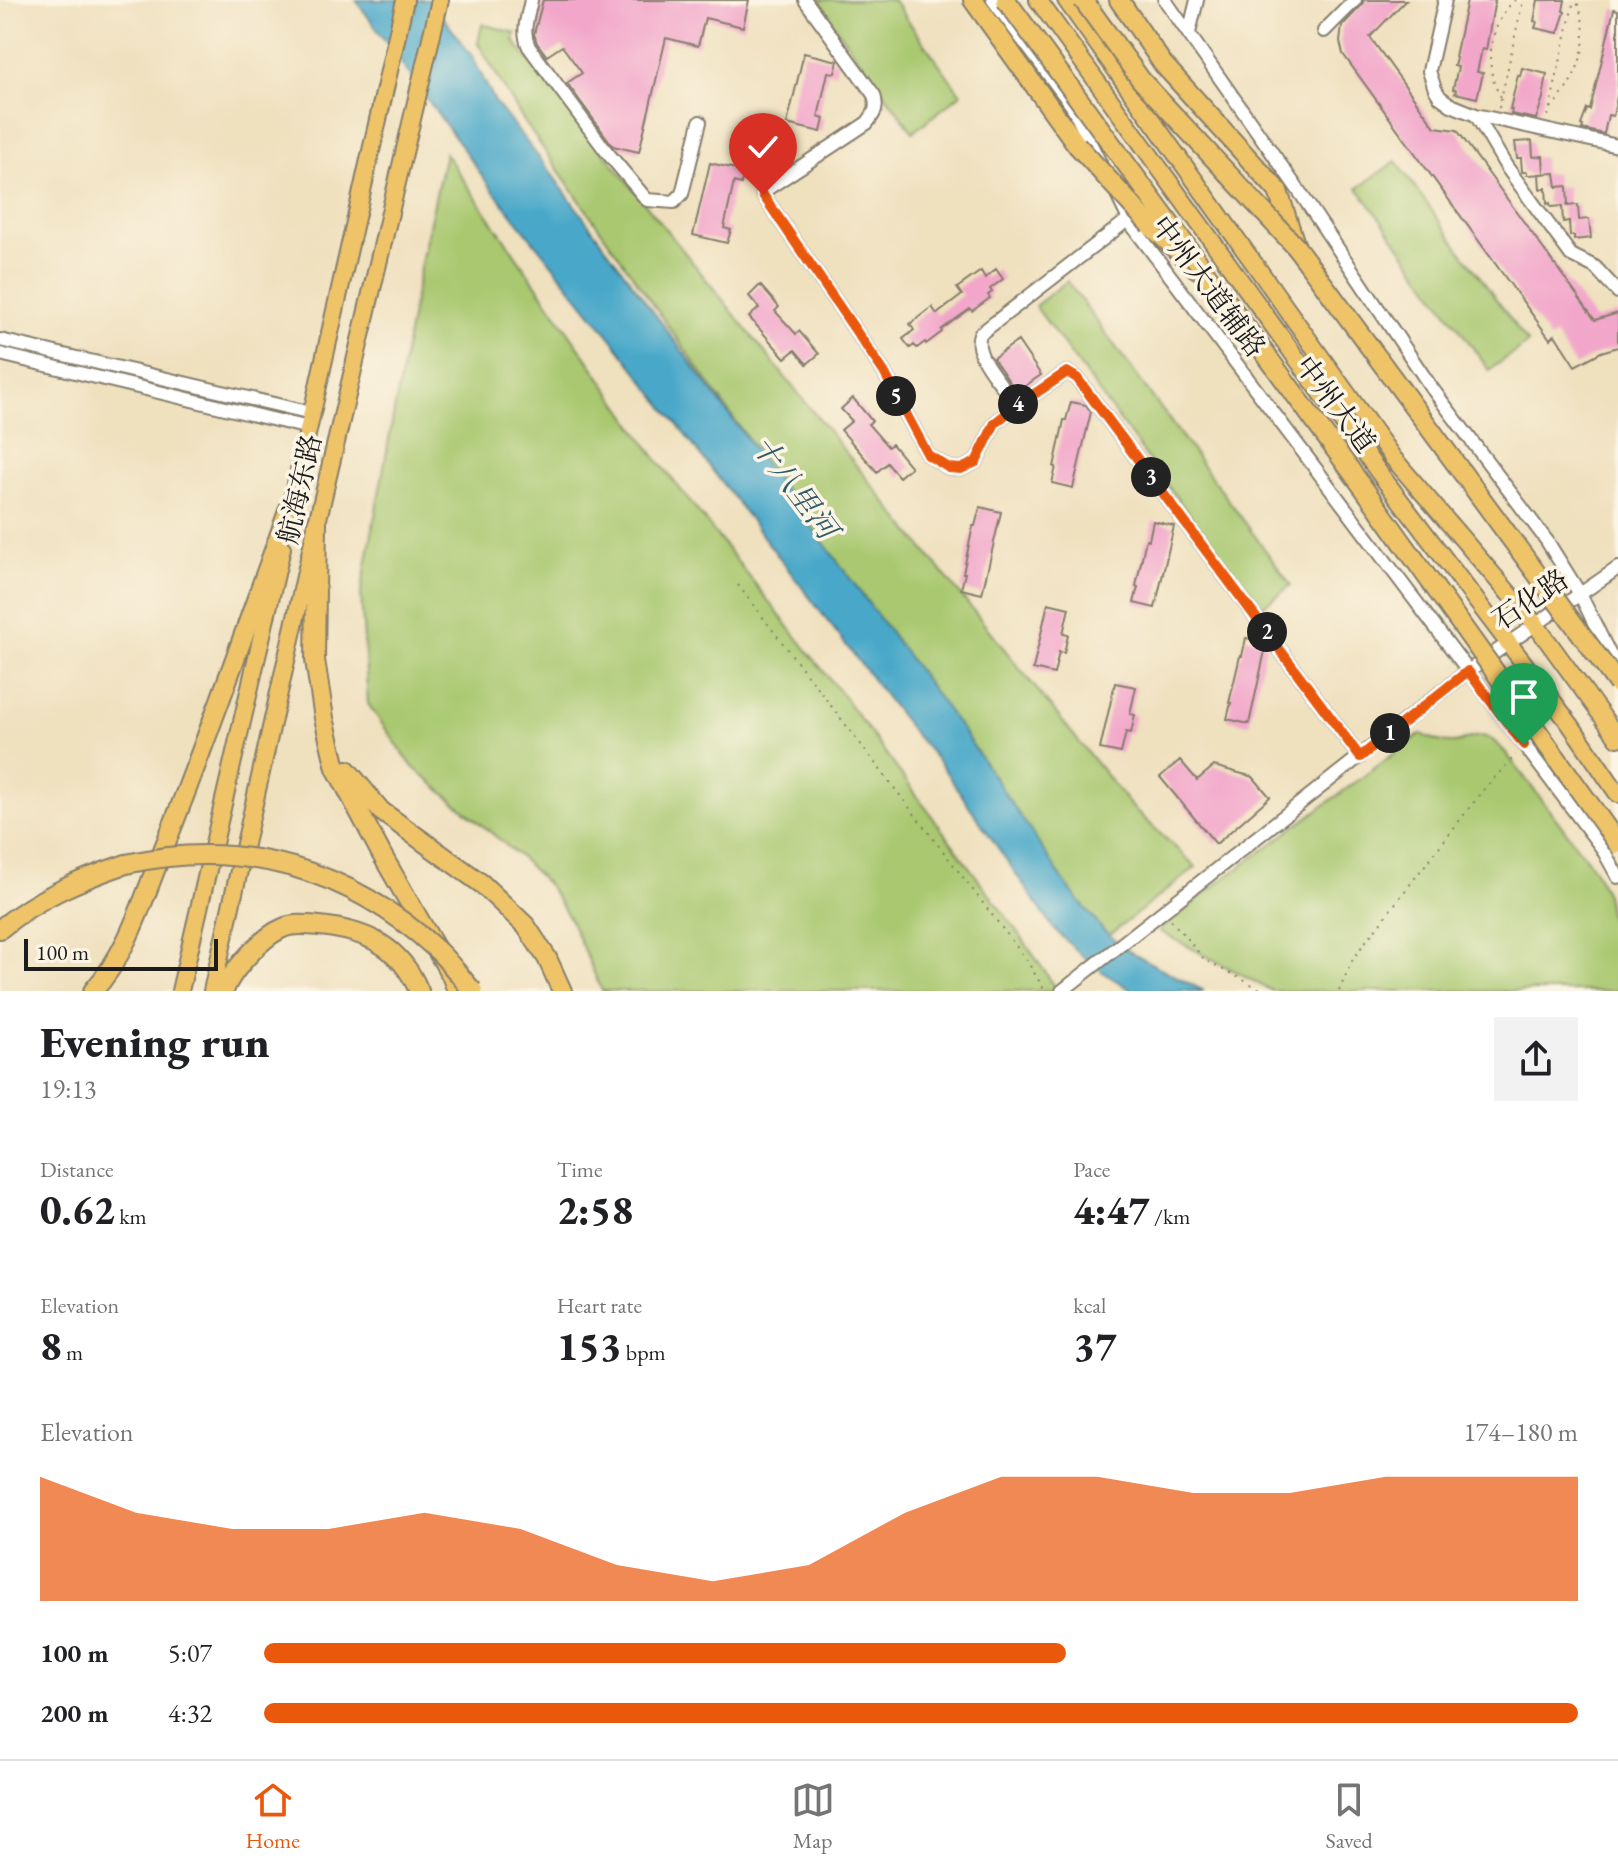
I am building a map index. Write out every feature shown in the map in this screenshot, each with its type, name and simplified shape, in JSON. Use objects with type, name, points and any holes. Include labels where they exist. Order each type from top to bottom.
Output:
[{"type":"highway","points":[[973,0],[1077,145],[1150,225],[1212,283]]},
{"type":"highway","name":"中州大道","points":[[1006,0],[1365,490],[1618,844]]},
{"type":"highway","points":[[1119,0],[1163,64],[1278,191],[1296,247]]},
{"type":"highway","name":"中州大道","points":[[1073,3],[1296,247],[1618,684]]},
{"type":"highway","points":[[93,991],[103,981],[125,944],[163,850],[294,495]]},
{"type":"highway","points":[[317,523],[315,660],[336,768],[457,991]]},
{"type":"highway","points":[[329,742],[345,769],[381,811],[482,884],[526,926],[547,958],[562,991]]},
{"type":"highway","points":[[0,929],[50,896],[89,876],[126,864],[156,857],[210,854],[267,860],[313,872],[368,898],[438,951],[473,991]]},
{"type":"highway","points":[[224,991],[255,948],[284,927],[309,925],[345,928],[371,938],[403,963],[419,991]]},
{"type":"main road","name":"航海东路","points":[[180,991],[405,0]]},
{"type":"main road","name":"航海东路","points":[[212,991],[317,523],[440,0]]},
{"type":"main road","name":"中州大道","points":[[1038,0],[1371,461],[1570,724],[1618,794]]},
{"type":"main road","name":"中州大道","points":[[1073,3],[1393,458],[1536,625],[1618,738]]},
{"type":"street","points":[[531,0],[525,24],[529,47],[606,151],[647,200],[674,202],[682,194],[700,122]]},
{"type":"street","points":[[805,0],[874,95],[877,104],[867,123],[767,189],[763,195],[884,372],[928,455],[949,468],[967,467],[980,456],[995,423],[1067,372],[1077,378],[1360,757]]},
{"type":"street","name":"中州大道辅路","points":[[993,0],[1072,106],[1129,219],[1551,780]]},
{"type":"street","points":[[1165,0],[1431,387],[1547,541],[1618,665]]},
{"type":"street","points":[[1189,33],[1197,0]]},
{"type":"street","points":[[1324,31],[1355,0]]},
{"type":"street","points":[[1445,0],[1429,71],[1431,82],[1440,97],[1476,115],[1618,146]]},
{"type":"street","points":[[1476,115],[1506,166],[1571,255],[1595,267],[1618,292]]},
{"type":"street","points":[[1004,389],[979,351],[977,338],[1129,219]]},
{"type":"street","points":[[0,340],[310,421]]},
{"type":"street","points":[[0,354],[310,421]]},
{"type":"street","name":"石化路","points":[[1062,991],[1468,671],[1618,568]]},
{"type":"street","points":[[1551,780],[1618,830]]},
{"type":"street","points":[[1551,780],[1602,848],[1618,877]]},
{"type":"path","points":[[1501,97],[1495,89],[1491,49],[1497,24],[1515,0]]},
{"type":"path","points":[[1496,119],[1523,0]]},
{"type":"path","points":[[1549,111],[1566,91],[1579,63],[1584,28],[1582,12],[1575,0]]},
{"type":"path","points":[[1545,130],[1575,0]]},
{"type":"path","points":[[738,585],[1026,959],[1045,991]]},
{"type":"path","points":[[1339,991],[1360,949],[1484,789],[1524,745]]},
{"type":"path","points":[[1164,912],[1205,960],[1264,991]]},
{"type":"green space","points":[[815,0],[893,0],[961,94],[913,132]]},
{"type":"green space","points":[[482,24],[516,33],[514,41],[1130,805],[1196,867],[1102,941],[521,117],[478,43]]},
{"type":"green space","points":[[445,153],[655,457],[847,701],[1058,991],[602,991],[570,919],[548,885],[519,856],[413,767],[368,704],[361,593],[422,258]]},
{"type":"green space","points":[[1396,161],[1528,343],[1489,370],[1358,188]]},
{"type":"green space","points":[[1067,281],[1291,585],[1259,609],[1035,306]]},
{"type":"green space","points":[[1421,734],[1449,743],[1483,736],[1505,752],[1593,867],[1606,894],[1617,956],[1618,991],[1272,991],[1159,931],[1217,884]]},
{"type":"water","points":[[356,0],[430,0],[472,56],[495,102],[548,169],[965,734],[1068,887],[1103,930],[1122,946],[1204,991],[1133,991],[1104,973],[1054,929],[939,762],[491,188]]},
{"type":"building","points":[[543,0],[749,0],[743,27],[705,18],[698,46],[666,38],[639,152],[613,146],[567,83],[582,73],[562,46],[547,56],[537,43],[534,34]]},
{"type":"building","points":[[1364,0],[1406,0],[1370,37],[1435,127],[1457,130],[1595,320],[1618,313],[1618,347],[1575,366],[1555,335],[1550,339],[1343,54],[1340,42],[1342,26]]},
{"type":"building","points":[[1467,0],[1495,0],[1486,50],[1482,49],[1477,72],[1483,73],[1477,98],[1455,93],[1453,89],[1458,67],[1454,66],[1455,57]]},
{"type":"building","points":[[1538,0],[1565,0],[1565,12],[1558,33],[1535,28]]},
{"type":"building","points":[[1614,9],[1618,10],[1618,92],[1613,116],[1608,115],[1604,134],[1582,129],[1581,125],[1587,109],[1590,110]]},
{"type":"building","points":[[804,53],[838,61],[835,73],[828,72],[818,117],[824,119],[821,132],[787,124]]},
{"type":"building","points":[[1522,68],[1547,74],[1536,119],[1511,114]]},
{"type":"building","points":[[1532,141],[1533,157],[1543,156],[1544,174],[1527,175],[1527,172],[1522,172],[1515,142]]},
{"type":"building","points":[[710,163],[744,171],[741,184],[734,182],[724,228],[731,230],[727,243],[693,235]]},
{"type":"building","points":[[1555,173],[1557,187],[1567,186],[1568,206],[1578,205],[1579,220],[1589,219],[1591,238],[1574,240],[1574,236],[1570,236],[1569,221],[1563,222],[1562,206],[1551,207],[1550,203],[1547,204],[1546,188],[1540,189],[1539,174]]},
{"type":"building","points":[[996,269],[1003,279],[990,289],[990,298],[953,321],[926,344],[910,348],[903,339],[914,330],[910,324],[932,307],[937,314],[962,295],[957,288],[981,271],[985,278]]},
{"type":"building","points":[[760,285],[779,307],[775,311],[796,334],[799,331],[819,354],[807,364],[795,350],[785,358],[749,317],[759,308],[749,296]]},
{"type":"building","points":[[1018,341],[1041,375],[1015,393],[993,358]]},
{"type":"building","points":[[853,398],[872,421],[868,424],[888,447],[892,444],[911,467],[899,477],[887,463],[877,472],[841,430],[852,421],[841,409]]},
{"type":"building","points":[[1071,402],[1086,405],[1091,412],[1073,488],[1052,483],[1064,420]]},
{"type":"building","points":[[980,507],[1001,512],[982,594],[961,589],[973,526]]},
{"type":"building","points":[[1153,521],[1174,526],[1155,608],[1134,603],[1146,539],[1149,540]]},
{"type":"building","points":[[1048,603],[1069,608],[1063,634],[1068,635],[1064,653],[1059,652],[1054,674],[1033,669]]},
{"type":"building","points":[[1246,638],[1262,641],[1266,646],[1249,724],[1227,719]]},
{"type":"building","points":[[1115,683],[1136,687],[1130,714],[1135,715],[1131,733],[1126,732],[1121,753],[1100,749]]},
{"type":"building","points":[[1180,760],[1197,780],[1214,766],[1253,777],[1270,797],[1216,844],[1160,777]]},
{"type":"route","points":[[763,195],[884,372],[928,455],[949,468],[961,469],[976,462],[995,423],[1067,372],[1077,378],[1360,757],[1468,671],[1524,745]]},
{"type":"water label","name":"十八里河","points":[[795,487]]}]
